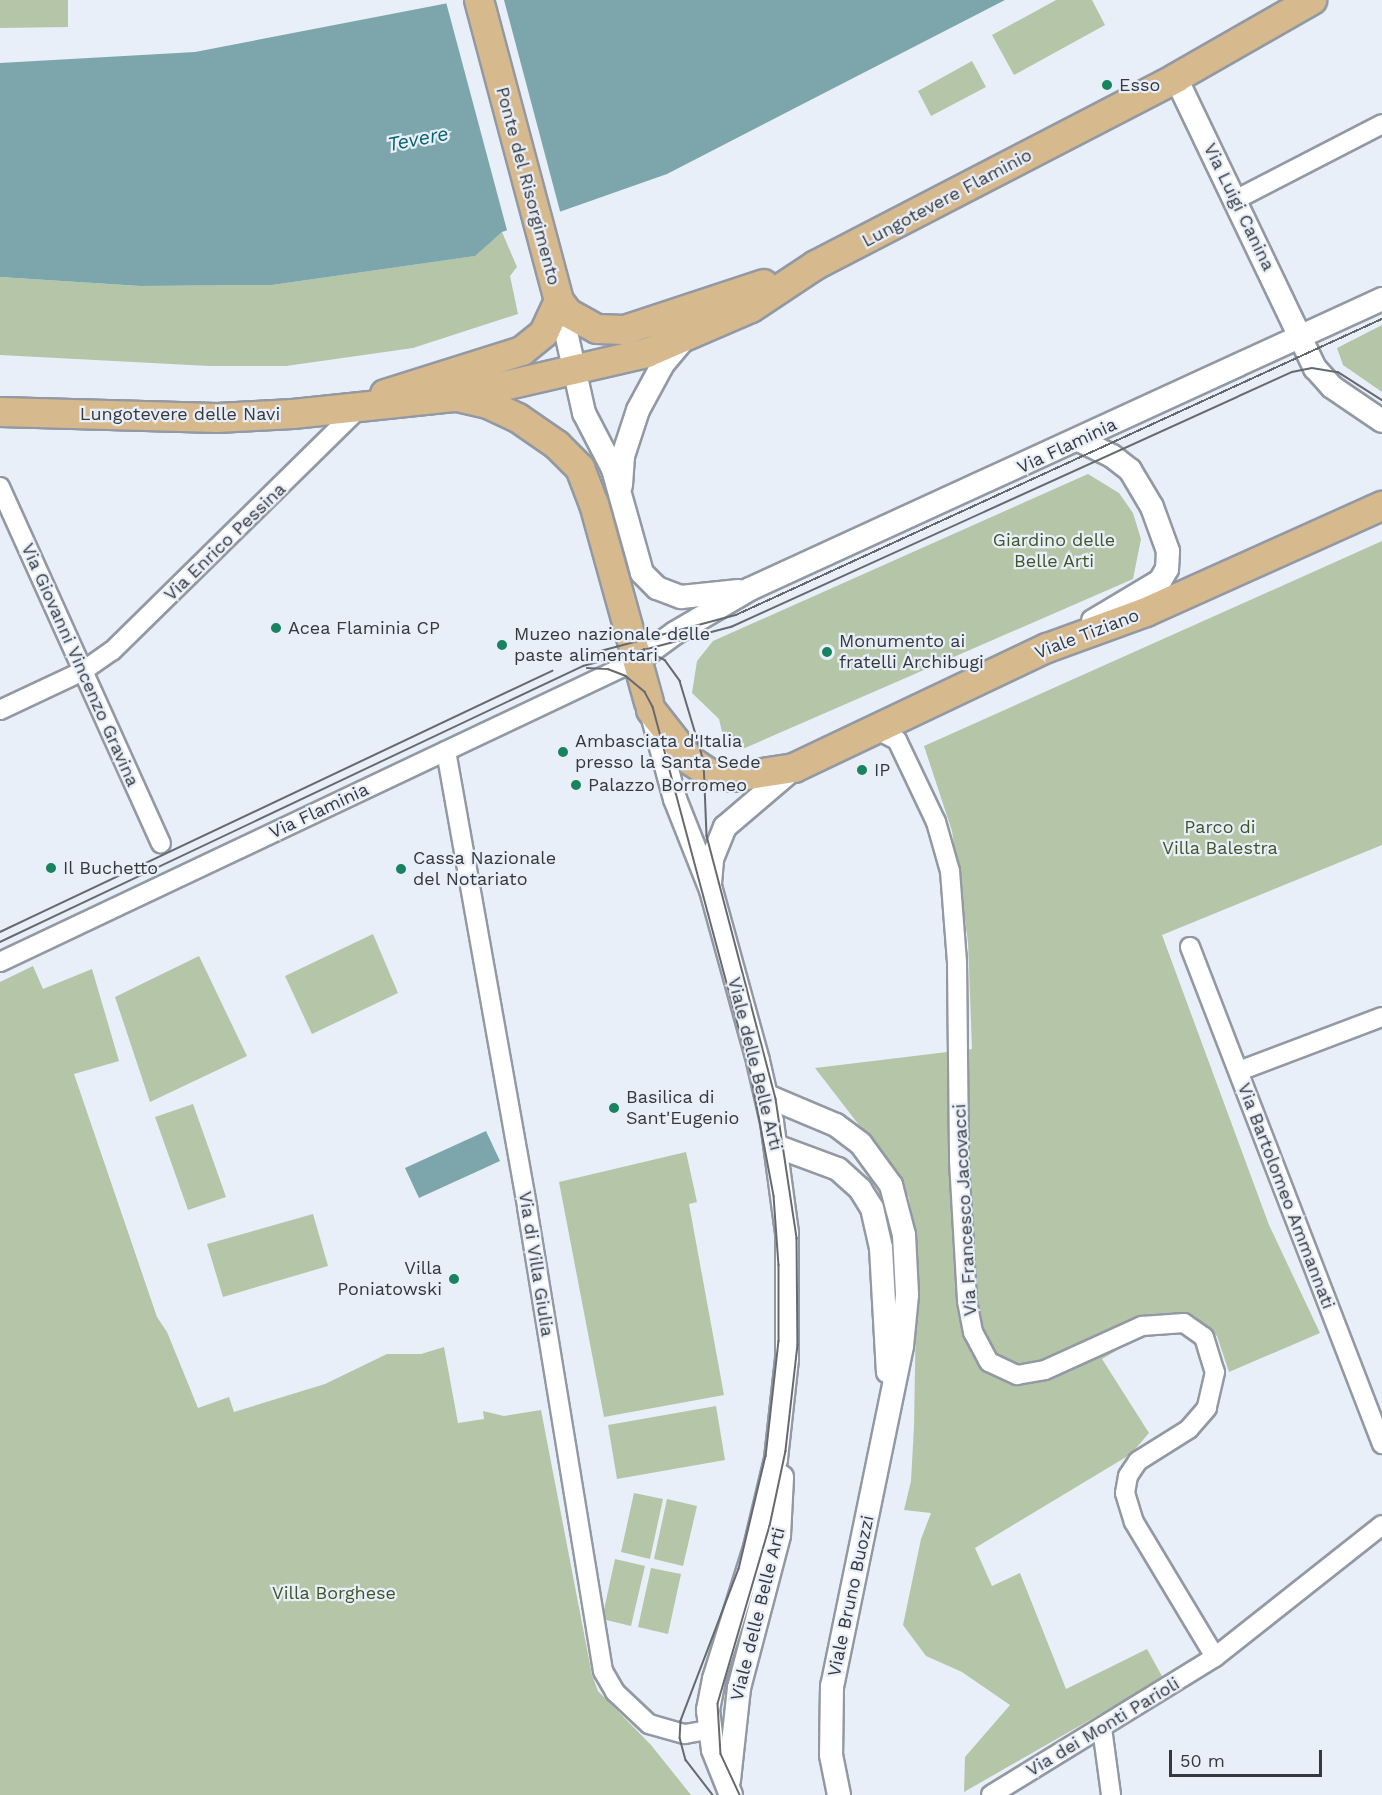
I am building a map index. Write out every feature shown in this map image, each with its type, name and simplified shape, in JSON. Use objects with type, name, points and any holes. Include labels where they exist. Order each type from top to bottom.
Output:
[{"type":"main road","name":"Ponte del Risorgimento","points":[[479,0],[559,301]]},
{"type":"main road","name":"Lungotevere Flaminio","points":[[574,372],[683,340],[772,297],[816,265],[1176,78],[1312,0]]},
{"type":"main road","points":[[559,301],[583,324],[602,331],[625,330],[688,312],[816,265]]},
{"type":"main road","name":"Lungotevere delle Navi","points":[[360,406],[410,384],[522,351],[544,333],[559,301]]},
{"type":"main road","name":"Lungotevere delle Navi","points":[[0,412],[217,418],[456,397],[574,372]]},
{"type":"main road","points":[[456,397],[497,408],[558,445],[608,501],[638,660],[650,706]]},
{"type":"main road","name":"Viale Tiziano","points":[[650,706],[691,761],[712,775],[736,777],[794,768],[873,728],[1047,648],[1146,612],[1382,506]]},
{"type":"street","name":"Via Luigi Canina","points":[[1176,78],[1237,198],[1300,337],[1326,382],[1382,421]]},
{"type":"street","points":[[1237,198],[1382,124]]},
{"type":"street","name":"Via Flaminia","points":[[750,589],[1382,299]]},
{"type":"street","name":"Ponte del Risorgimento","points":[[559,301],[584,413],[613,470],[608,501]]},
{"type":"street","points":[[683,340],[660,369],[633,423],[622,466],[608,501],[638,564],[657,588],[697,598],[750,589]]},
{"type":"street","name":"Via Enrico Pessina","points":[[0,710],[83,670],[119,646],[360,406]]},
{"type":"street","points":[[1047,648],[1150,589],[1163,577],[1168,561],[1161,528],[1130,470],[1112,456],[1079,440]]},
{"type":"street","name":"Via Giovanni Vincenzo Gravina","points":[[0,487],[161,843]]},
{"type":"street","points":[[638,660],[675,633],[750,589]]},
{"type":"street","name":"Via Flaminia","points":[[0,962],[638,660]]},
{"type":"street","points":[[650,706],[675,799],[711,890]]},
{"type":"street","name":"Via Francesco Jacovacci","points":[[873,728],[897,740],[936,822],[950,871],[957,953],[958,1146],[967,1289],[971,1323],[980,1349],[994,1366],[1023,1375],[1071,1360],[1131,1329],[1175,1322],[1198,1331],[1213,1356],[1215,1381],[1207,1408],[1189,1429],[1138,1461],[1126,1484],[1126,1502],[1134,1522],[1215,1657]]},
{"type":"street","name":"Via di Villa Giulia","points":[[446,751],[527,1207],[603,1671],[615,1692],[642,1719],[662,1729],[685,1734],[708,1730]]},
{"type":"street","name":"Viale Tiziano","points":[[711,890],[712,859],[725,827],[794,768]]},
{"type":"street","name":"Viale delle Belle Arti","points":[[708,1730],[714,1679],[758,1539],[779,1437],[787,1359],[789,1262],[776,1146],[767,1096],[711,890]]},
{"type":"street","name":"Via Bartolomeo Ammannati","points":[[1190,947],[1382,1444]]},
{"type":"street","points":[[1239,1071],[1382,1017]]},
{"type":"street","name":"Viale Bruno Buozzi","points":[[767,1096],[845,1130],[874,1158],[896,1198],[904,1235],[907,1295],[902,1346],[889,1397],[832,1686],[830,1740],[839,1795]]},
{"type":"street","name":"Viale Bruno Buozzi","points":[[776,1146],[838,1169],[860,1189],[872,1208],[881,1248],[889,1397]]},
{"type":"street","name":"Viale delle Belle Arti","points":[[730,1793],[734,1714],[781,1524],[779,1437]]},
{"type":"street","name":"Via dei Monti Parioli","points":[[991,1795],[1215,1657],[1382,1525]]},
{"type":"street","points":[[1102,1728],[1112,1795]]},
{"type":"street","points":[[708,1730],[730,1793]]},
{"type":"green space","points":[[0,0],[68,0],[68,27],[0,28]]},
{"type":"green space","points":[[1056,0],[1092,0],[1105,25],[1014,75],[992,35]]},
{"type":"green space","points":[[972,61],[986,87],[931,116],[918,91]]},
{"type":"green space","points":[[502,232],[517,267],[510,276],[518,314],[413,348],[286,366],[209,366],[0,355],[0,277],[140,286],[272,285],[474,256]]},
{"type":"green space","points":[[1382,325],[1382,392],[1343,365],[1337,348]]},
{"type":"green space","name":"Giardino delle Belle Arti","points":[[1088,474],[1119,493],[1133,513],[1141,539],[1133,579],[745,748],[725,745],[719,719],[692,693],[697,661],[713,641]]},
{"type":"green space","name":"Parco di Villa Balestra","points":[[1382,541],[1382,845],[1162,935],[1269,1225],[1320,1333],[1229,1372],[1217,1336],[1189,1316],[1155,1328],[1102,1359],[1149,1433],[1131,1454],[975,1548],[992,1586],[1020,1573],[1066,1689],[1147,1649],[1163,1678],[964,1792],[965,1757],[1010,1705],[962,1672],[926,1656],[903,1625],[921,1539],[931,1513],[904,1510],[911,1481],[914,1426],[917,1254],[909,1198],[896,1173],[815,1068],[972,1049],[968,942],[952,831],[924,746]]},
{"type":"green space","points":[[373,934],[398,993],[312,1034],[285,976]]},
{"type":"green space","points":[[199,956],[247,1056],[150,1102],[115,997]]},
{"type":"green space","name":"Villa Borghese","points":[[33,966],[43,989],[92,969],[119,1061],[74,1074],[157,1317],[167,1332],[198,1408],[229,1397],[234,1412],[325,1384],[387,1354],[421,1354],[444,1347],[458,1423],[484,1419],[483,1411],[504,1416],[541,1410],[592,1675],[598,1691],[651,1745],[691,1795],[0,1795],[0,982]]},
{"type":"green space","points":[[193,1104],[226,1197],[188,1210],[155,1117]]},
{"type":"green space","points":[[686,1152],[697,1202],[689,1204],[724,1395],[604,1417],[559,1182]]},
{"type":"green space","points":[[313,1214],[328,1266],[223,1297],[207,1244]]},
{"type":"green space","points":[[716,1406],[725,1460],[617,1479],[608,1425]]},
{"type":"green space","points":[[634,1493],[663,1499],[650,1559],[621,1552]]},
{"type":"green space","points":[[667,1499],[697,1506],[683,1566],[654,1559]]},
{"type":"green space","points":[[615,1559],[645,1566],[631,1626],[602,1619]]},
{"type":"green space","points":[[651,1568],[681,1574],[668,1634],[638,1627]]},
{"type":"water","name":"Tevere","points":[[464,0],[1005,0],[667,174],[502,232],[475,256],[272,285],[140,286],[0,277],[0,63],[195,52]]},
{"type":"water","points":[[486,1131],[500,1161],[419,1198],[405,1168]]},
{"type":"pier","points":[[504,0],[561,215],[508,234],[446,2]]},
{"type":"tram line","points":[[597,652],[736,615],[1382,319]]},
{"type":"tram line","points":[[0,942],[583,666],[731,627],[1292,372],[1312,368],[1338,372],[1382,400]]},
{"type":"tram line","points":[[644,649],[665,660],[680,681],[704,761],[707,836],[776,1099],[797,1238],[798,1345],[786,1451],[770,1526],[718,1704],[721,1754],[740,1795]]},
{"type":"tram line","points":[[587,668],[608,669],[626,676],[645,692],[653,707],[751,1074],[774,1196],[779,1265],[779,1341],[766,1456],[739,1569],[681,1721],[680,1738],[686,1760],[713,1795]]},
{"type":"tram line","points":[[0,932],[552,671]]},
{"type":"place","name":"Esso","points":[[1107,85]]},
{"type":"place","name":"Acea Flaminia CP","points":[[276,628]]},
{"type":"place","name":"Muzeo nazionale delle paste alimentari","points":[[502,645]]},
{"type":"place","name":"Monumento ai fratelli Archibugi","points":[[827,652]]},
{"type":"place","name":"Ambasciata d'Italia presso la Santa Sede","points":[[563,752]]},
{"type":"place","name":"IP","points":[[862,770]]},
{"type":"place","name":"Palazzo Borromeo","points":[[576,785]]},
{"type":"place","name":"Il Buchetto","points":[[51,868]]},
{"type":"place","name":"Cassa Nazionale del Notariato","points":[[401,869]]},
{"type":"place","name":"Basilica di Sant'Eugenio","points":[[614,1108]]},
{"type":"place","name":"Villa Poniatowski","points":[[454,1279]]}]
